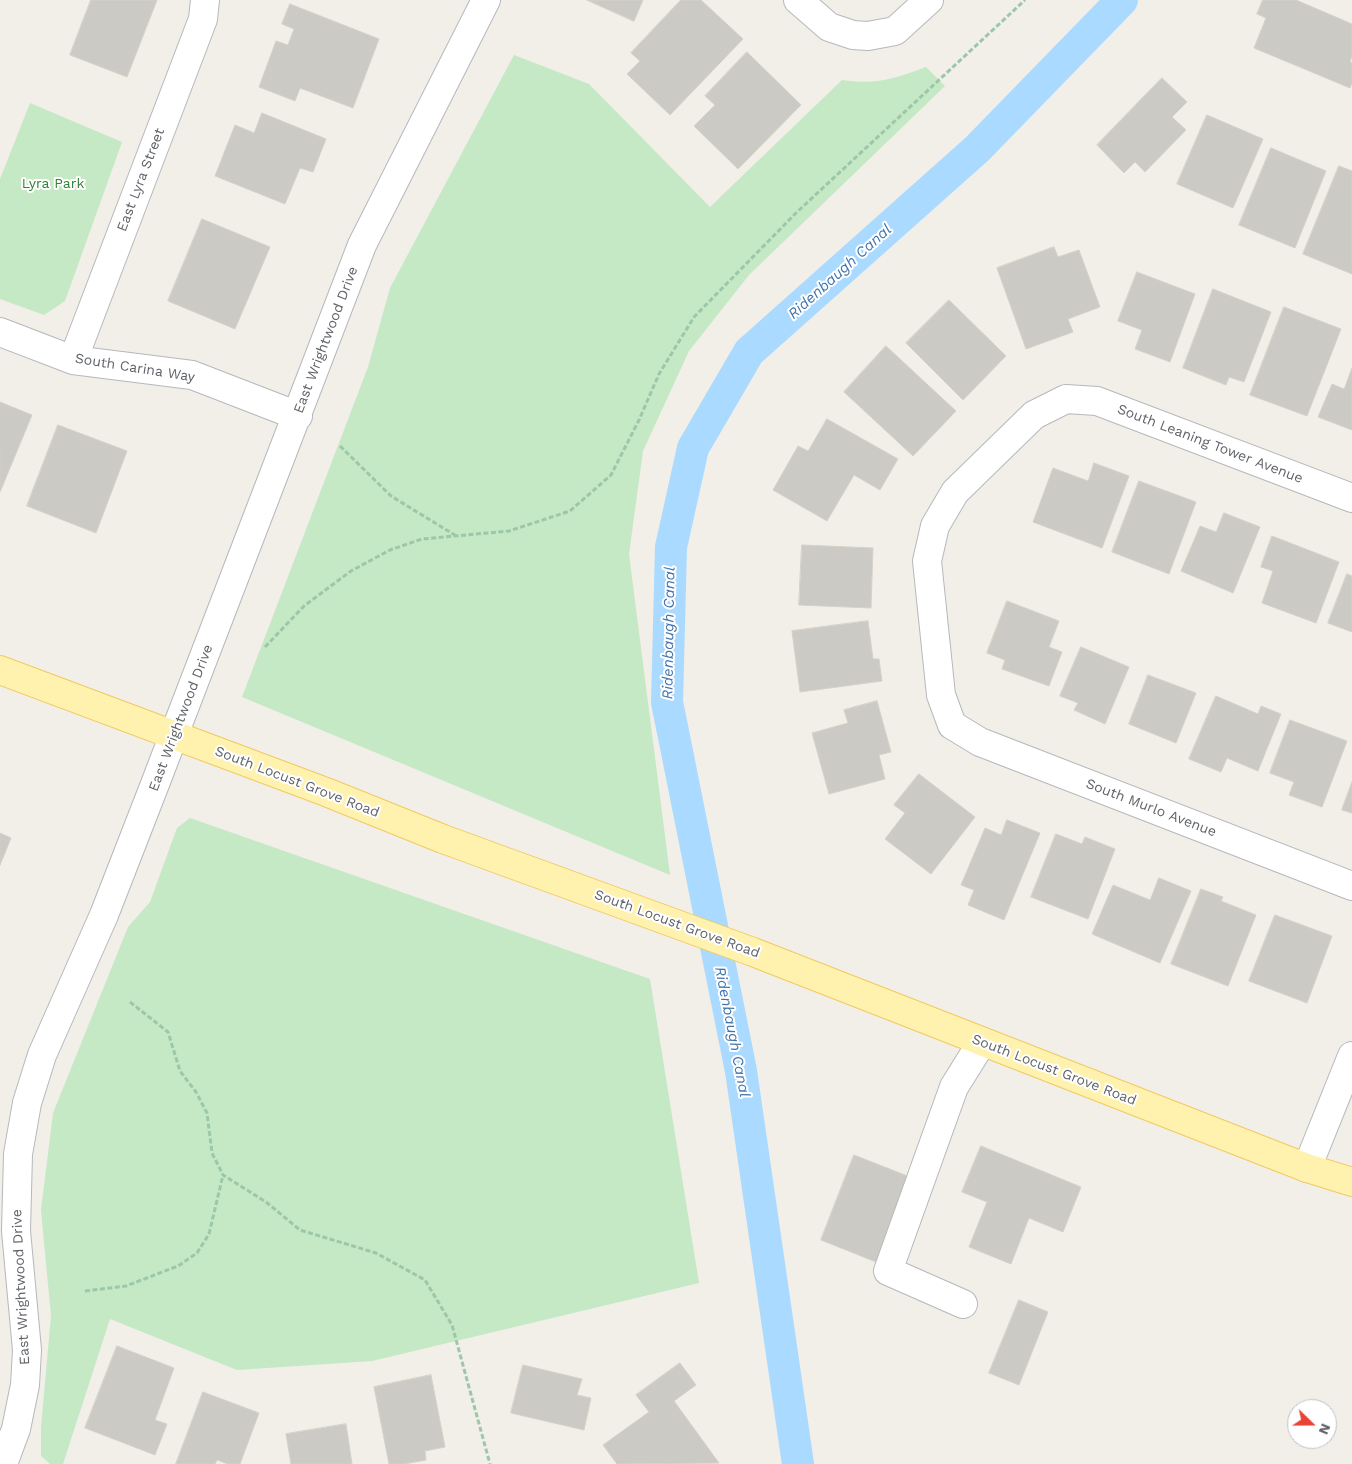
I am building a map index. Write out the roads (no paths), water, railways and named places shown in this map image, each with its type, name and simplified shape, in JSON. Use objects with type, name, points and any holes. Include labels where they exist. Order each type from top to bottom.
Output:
[{"type":"main road","name":"South Locust Grove Road","points":[[0,670],[175,735],[443,839],[753,952],[1307,1168],[1352,1182]]},
{"type":"street","name":"East Lyra Street","points":[[73,360],[203,19],[205,0]]},
{"type":"street","name":"East Wrightwood Drive","points":[[3,1464],[16,1429],[24,1385],[26,1350],[16,1231],[18,1154],[27,1102],[42,1056],[104,915],[298,416],[362,245],[486,0]]},
{"type":"street","points":[[798,0],[829,27],[847,34],[868,36],[895,31],[930,0]]},
{"type":"street","name":"South Carina Way","points":[[0,332],[73,360],[192,375],[298,416]]},
{"type":"street","name":"South Leaning Tower Avenue","points":[[952,725],[940,695],[927,561],[935,526],[955,492],[1034,414],[1066,399],[1097,401],[1352,498]]},
{"type":"street","name":"South Murlo Avenue","points":[[952,725],[980,742],[1352,886]]},
{"type":"street","points":[[964,1304],[888,1271],[954,1087],[982,1042]]},
{"type":"street","points":[[1307,1168],[1352,1056]]},
{"type":"waterway","name":"Ridenbaugh Canal","points":[[798,1464],[741,1071],[667,702],[671,547],[693,448],[749,352],[977,149],[1122,0]]},
{"type":"park label","name":"Lyra Park","points":[[53,184]]}]
